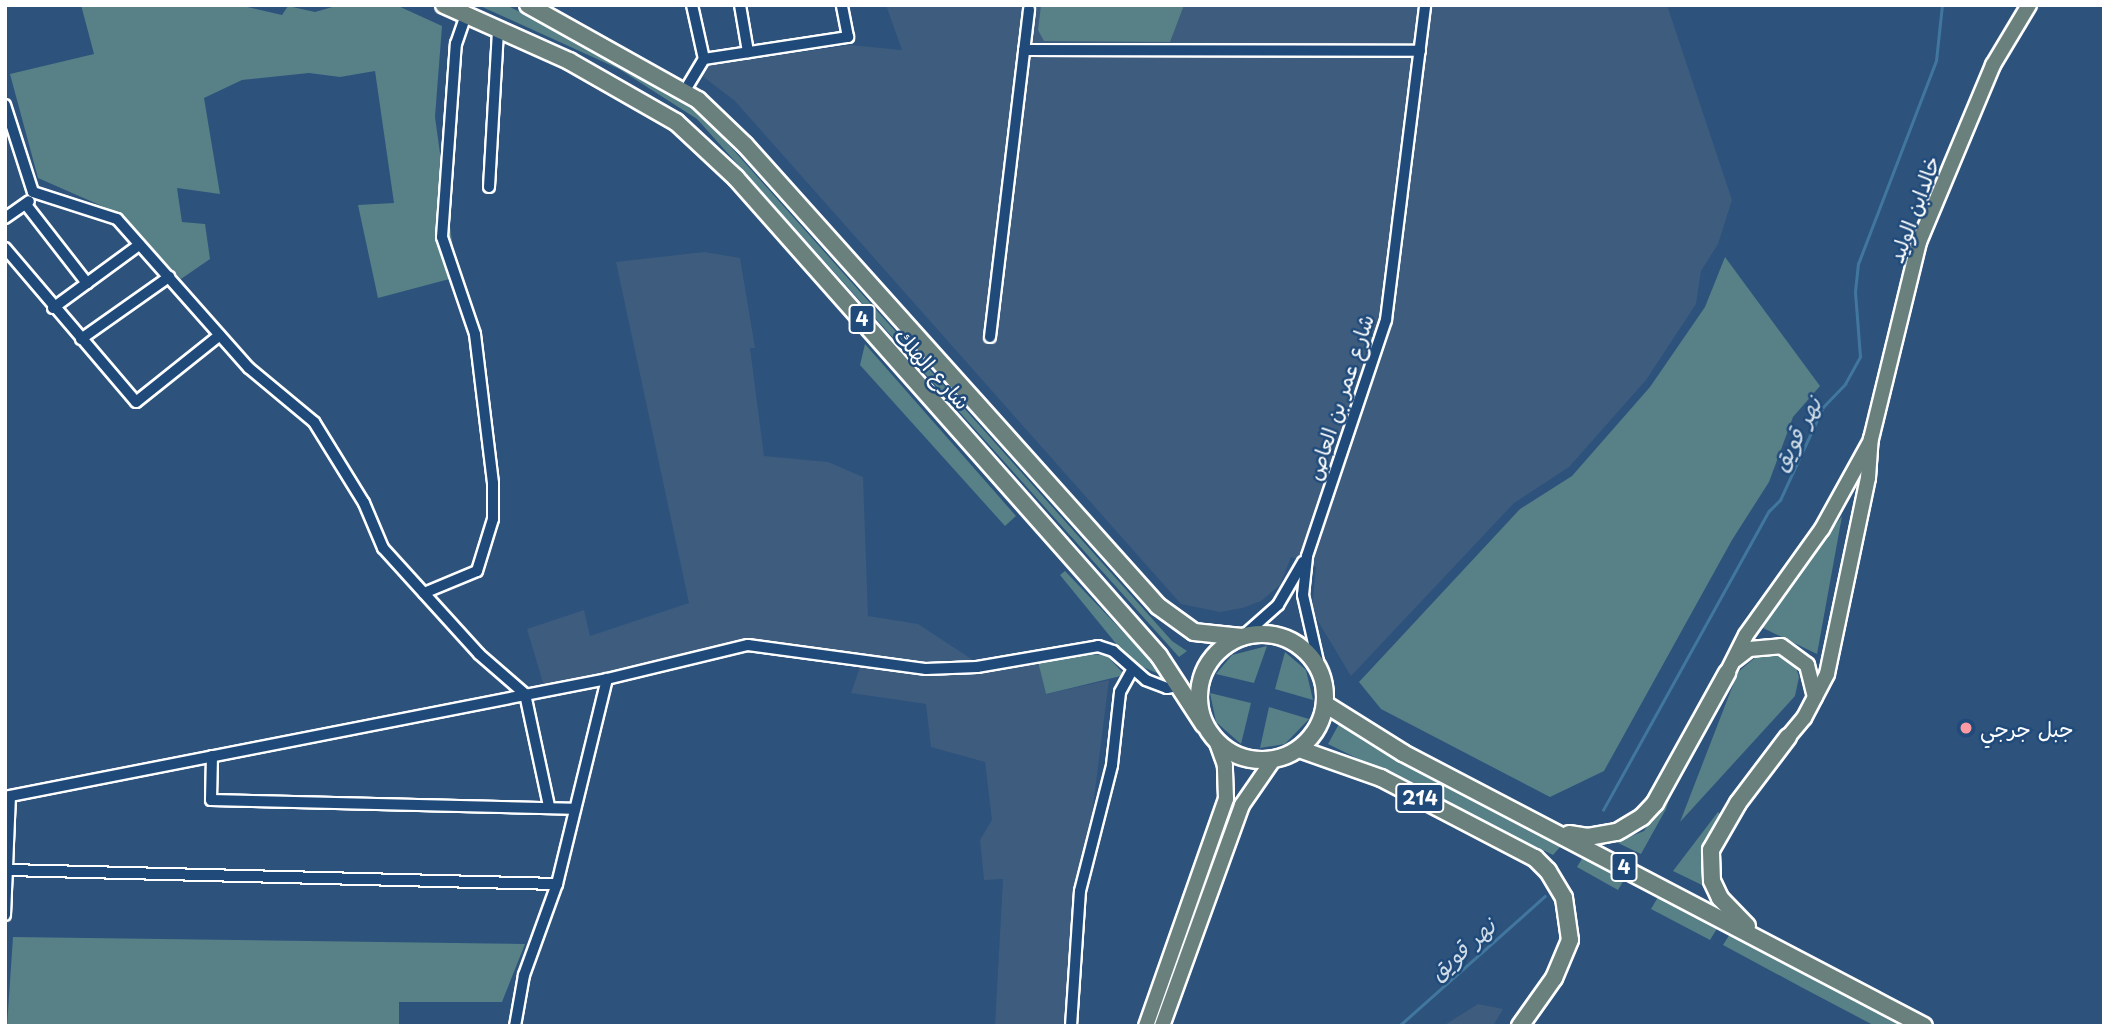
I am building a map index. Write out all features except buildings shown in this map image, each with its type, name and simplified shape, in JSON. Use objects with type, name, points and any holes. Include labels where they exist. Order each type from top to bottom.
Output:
[{"type":"highway","name":"شارع الهلك","points":[[444,5],[569,61],[676,122],[736,178],[1181,685],[1204,724]]},
{"type":"highway","name":"شارع الهلك","points":[[527,5],[684,92],[745,145],[1158,606],[1194,632],[1242,637]]},
{"type":"highway","points":[[1279,636],[1303,649],[1320,670],[1325,704],[1314,733],[1299,749],[1273,760],[1243,758],[1217,743],[1204,724],[1198,704],[1204,673],[1223,647],[1242,637],[1279,636]]},
{"type":"highway","points":[[1552,829],[1588,837],[1617,832],[1642,817],[1654,803],[1727,673]]},
{"type":"highway","name":"4","points":[[1325,704],[1402,753],[1552,829],[1924,1026]]},
{"type":"highway","points":[[1758,938],[1720,898],[1712,881],[1711,850],[1738,803],[1787,737]]},
{"type":"highway","name":"214","points":[[1299,749],[1381,778],[1535,858],[1564,898],[1570,940],[1554,978],[1520,1026]]},
{"type":"main road","name":"خالدابن الوليد","points":[[1871,439],[1919,242],[1993,65],[2029,5]]},
{"type":"main road","points":[[1727,673],[1746,635],[1822,528],[1871,439]]},
{"type":"main road","points":[[1787,737],[1815,697],[1833,649],[1868,478],[1871,439]]},
{"type":"main road","points":[[1727,673],[1749,649],[1781,646],[1807,665],[1815,697]]},
{"type":"main road","points":[[1146,1026],[1226,799],[1225,765],[1217,743]]},
{"type":"main road","points":[[1162,1026],[1242,805],[1273,760]]},
{"type":"street","points":[[684,92],[704,59],[692,5]]},
{"type":"street","points":[[740,5],[748,52]]},
{"type":"street","points":[[704,59],[848,37],[842,5]]},
{"type":"street","name":"شارع عمر بن العاص","points":[[1320,670],[1303,595],[1307,556],[1386,320],[1425,5]]},
{"type":"street","points":[[990,337],[1029,9]]},
{"type":"street","points":[[424,593],[477,571],[493,519],[493,483],[475,334],[442,237],[456,44],[466,15]]},
{"type":"street","points":[[489,187],[498,29]]},
{"type":"street","points":[[1024,50],[1420,51]]},
{"type":"street","points":[[5,105],[33,192],[27,206],[5,218]]},
{"type":"street","points":[[33,192],[117,219],[249,369],[314,422],[364,503],[383,548],[479,654],[525,694],[549,806]]},
{"type":"street","points":[[27,206],[87,283]]},
{"type":"street","points":[[53,308],[139,245]]},
{"type":"street","points":[[5,248],[53,308],[136,402],[220,335]]},
{"type":"street","points":[[81,339],[169,277]]},
{"type":"street","points":[[1242,637],[1278,606],[1307,556]]},
{"type":"street","points":[[5,915],[8,796],[607,679],[748,645],[926,669],[977,667],[1098,646],[1113,651],[1132,672],[1167,688],[1181,685]]},
{"type":"street","points":[[1072,1026],[1080,891],[1112,765],[1120,692],[1132,672]]},
{"type":"street","points":[[515,1026],[524,975],[557,884],[572,809],[607,679]]},
{"type":"street","points":[[212,756],[211,800],[549,806],[572,809]]},
{"type":"street","points":[[8,870],[557,884]]},
{"type":"shaded area","points":[[886,5],[1667,5],[1732,200],[1718,244],[1701,271],[1696,304],[1646,380],[1569,467],[1514,503],[1351,676],[1312,611],[1316,567],[1291,557],[1280,585],[1261,601],[1242,608],[1220,612],[1181,604],[735,101],[701,75],[706,66],[850,45],[902,50]]},
{"type":"shaded area","points":[[704,252],[740,258],[755,348],[750,348],[764,456],[828,462],[863,477],[868,616],[918,624],[976,662],[927,663],[750,639],[544,686],[527,629],[584,610],[590,636],[689,603],[616,262]]},
{"type":"shaded area","points":[[1038,662],[1046,694],[1109,680],[1065,1026],[995,1026],[1003,879],[984,880],[980,840],[992,820],[985,762],[931,747],[926,704],[851,693],[860,667],[926,675],[978,673]]},
{"type":"shaded area","points":[[1478,1004],[1503,1009],[1493,1026],[1443,1026]]},
{"type":"green space","points":[[81,5],[239,5],[282,15],[288,6],[315,12],[339,5],[396,5],[442,26],[435,117],[457,277],[378,298],[358,205],[394,203],[375,71],[340,77],[309,73],[242,80],[204,98],[220,194],[177,188],[182,222],[205,224],[210,259],[181,279],[120,214],[38,178],[10,74],[94,54]]},
{"type":"green space","points":[[478,5],[506,5],[622,63],[703,116],[1172,641],[1187,651],[1179,657],[697,119],[619,69]]},
{"type":"green space","points":[[1041,5],[1184,5],[1170,42],[1044,41],[1038,30]]},
{"type":"green space","points":[[1725,257],[1820,386],[1793,417],[1769,482],[1732,540],[1604,771],[1550,797],[1381,709],[1359,682],[1520,509],[1572,476],[1650,387],[1705,307]]},
{"type":"green space","points":[[865,344],[1016,516],[1005,526],[860,365]]},
{"type":"green space","points":[[1842,516],[1817,654],[1759,626]]},
{"type":"green space","points":[[1065,571],[1166,677],[1131,662],[1060,575]]},
{"type":"green space","points":[[1267,646],[1254,683],[1216,674],[1232,655]]},
{"type":"green space","points":[[1764,650],[1782,652],[1794,661],[1799,677],[1795,696],[1680,822],[1738,672]]},
{"type":"green space","points":[[1285,652],[1306,670],[1313,700],[1275,689]]},
{"type":"green space","points":[[1085,653],[1107,656],[1125,675],[1046,694],[1038,662]]},
{"type":"green space","points":[[1210,693],[1251,703],[1241,744],[1216,722]]},
{"type":"green space","points":[[1269,707],[1309,719],[1285,744],[1260,748]]},
{"type":"green space","points":[[1339,724],[1365,742],[1561,846],[1553,855],[1328,744]]},
{"type":"green space","points":[[1675,781],[1666,809],[1641,854],[1616,842],[1644,831]]},
{"type":"green space","points":[[1718,812],[1721,815],[1702,857],[1706,887],[1673,871]]},
{"type":"green space","points":[[1583,857],[1624,880],[1618,890],[1577,867]]},
{"type":"green space","points":[[1658,897],[1718,927],[1710,940],[1651,909]]},
{"type":"green space","points":[[1730,934],[1904,1026],[1875,1026],[1801,987],[1723,945]]},
{"type":"green space","points":[[13,937],[525,944],[502,1002],[399,1002],[399,1026],[7,1026]]},
{"type":"waterway","name":"نهر قويق","points":[[1603,810],[1769,511],[1780,500],[1823,407],[1845,384],[1860,357],[1855,292],[1858,264],[1936,61],[1942,5]]},
{"type":"waterway","name":"نهر قويق","points":[[1399,1026],[1545,896]]},
{"type":"place","name":"جبل جرجي","points":[[1966,728]]}]
